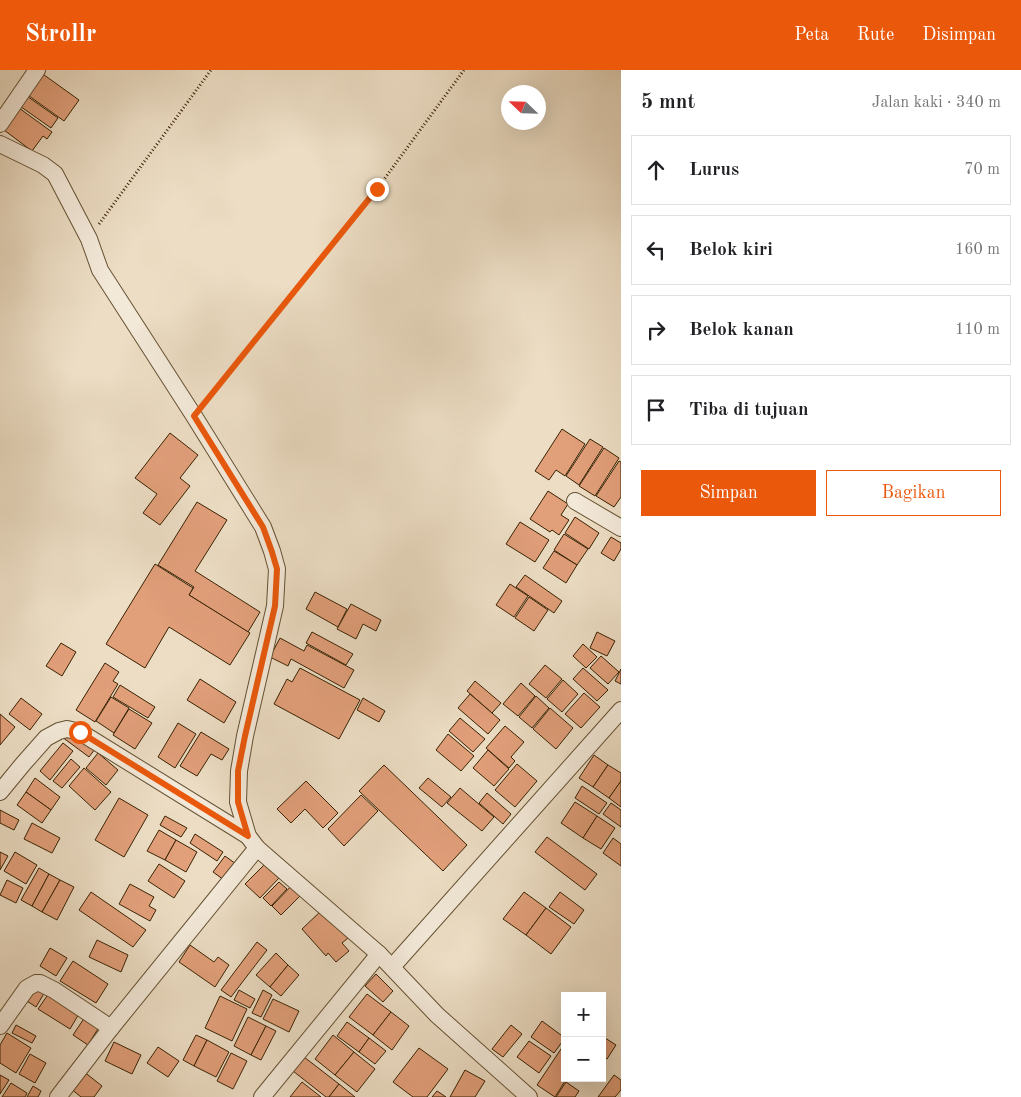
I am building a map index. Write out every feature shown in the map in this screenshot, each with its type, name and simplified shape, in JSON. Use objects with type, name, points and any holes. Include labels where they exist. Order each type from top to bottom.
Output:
[{"type":"street","points":[[0,124],[37,70]]},
{"type":"street","points":[[0,144],[43,165],[55,174],[89,239],[100,270],[263,527],[277,569],[275,606],[238,771],[238,802],[252,842]]},
{"type":"street","points":[[575,501],[621,528]]},
{"type":"street","points":[[392,967],[621,710]]},
{"type":"street","points":[[0,792],[46,738],[67,729],[80,732],[252,842],[379,954],[437,1015],[529,1097]]},
{"type":"street","points":[[58,1097],[252,842]]},
{"type":"street","points":[[262,1097],[379,954]]},
{"type":"street","points":[[0,1026],[27,988],[40,983],[54,990],[111,1028]]},
{"type":"path","points":[[89,239],[211,70]]},
{"type":"path","points":[[194,416],[377,189],[464,70]]},
{"type":"building","points":[[40,72],[79,100],[64,121],[25,93]]},
{"type":"building","points":[[24,94],[58,118],[51,128],[17,104]]},
{"type":"building","points":[[19,108],[52,132],[47,139],[43,136],[32,151],[4,130]]},
{"type":"building","points":[[562,429],[585,444],[565,476],[556,470],[549,480],[535,471]]},
{"type":"building","points":[[170,433],[198,455],[180,478],[190,486],[160,525],[143,513],[157,494],[135,478]]},
{"type":"building","points":[[590,439],[603,447],[579,485],[566,476]]},
{"type":"building","points":[[604,448],[619,458],[595,496],[579,486]]},
{"type":"building","points":[[619,461],[621,462],[621,497],[614,507],[596,496]]},
{"type":"building","points":[[548,491],[568,504],[561,515],[569,520],[559,535],[552,530],[550,532],[530,519]]},
{"type":"building","points":[[197,502],[227,520],[195,571],[260,612],[248,632],[189,595],[194,587],[158,565]]},
{"type":"building","points":[[575,517],[599,533],[589,549],[565,533]]},
{"type":"building","points":[[520,522],[549,540],[535,562],[506,544]]},
{"type":"building","points":[[564,534],[588,549],[577,565],[554,550]]},
{"type":"building","points":[[611,537],[621,543],[621,549],[614,561],[601,553]]},
{"type":"building","points":[[554,551],[577,565],[566,583],[543,568]]},
{"type":"building","points":[[155,564],[193,588],[189,595],[250,633],[230,665],[169,627],[145,668],[106,644]]},
{"type":"building","points":[[525,575],[562,601],[554,613],[516,587]]},
{"type":"building","points":[[510,584],[528,596],[514,617],[496,605]]},
{"type":"building","points":[[315,592],[347,609],[338,627],[306,609]]},
{"type":"building","points":[[529,597],[548,610],[534,631],[515,618]]},
{"type":"building","points":[[351,604],[381,620],[376,631],[363,624],[356,639],[337,629]]},
{"type":"building","points":[[312,632],[353,654],[346,665],[306,643]]},
{"type":"building","points":[[597,632],[615,641],[607,656],[590,648]]},
{"type":"building","points":[[280,638],[304,651],[307,645],[354,670],[344,688],[291,659],[288,666],[270,657]]},
{"type":"building","points":[[61,643],[76,652],[62,676],[46,666]]},
{"type":"building","points":[[583,644],[597,657],[586,668],[573,656]]},
{"type":"building","points":[[601,656],[619,672],[608,684],[590,668]]},
{"type":"building","points":[[105,663],[119,672],[113,681],[118,684],[95,722],[76,710]]},
{"type":"building","points":[[545,665],[562,679],[546,698],[529,684]]},
{"type":"building","points":[[300,668],[360,700],[339,739],[274,704],[287,679],[292,682]]},
{"type":"building","points":[[583,668],[608,690],[597,701],[573,679]]},
{"type":"building","points":[[621,669],[621,684],[615,681]]},
{"type":"building","points":[[200,679],[236,702],[224,723],[187,700]]},
{"type":"building","points":[[563,680],[578,694],[562,712],[547,699]]},
{"type":"building","points":[[475,681],[501,703],[492,713],[467,691]]},
{"type":"building","points":[[521,683],[535,696],[518,716],[503,704]]},
{"type":"building","points":[[120,685],[155,707],[148,718],[113,697]]},
{"type":"building","points":[[584,693],[600,707],[581,728],[565,714]]},
{"type":"building","points":[[470,694],[500,720],[488,734],[458,708]]},
{"type":"building","points":[[536,696],[549,708],[532,728],[519,717]]},
{"type":"building","points":[[111,697],[129,708],[114,733],[96,721]]},
{"type":"building","points":[[21,698],[42,714],[30,730],[9,714]]},
{"type":"building","points":[[363,698],[385,711],[379,722],[357,710]]},
{"type":"building","points":[[550,708],[573,728],[556,749],[533,729]]},
{"type":"building","points":[[129,709],[152,723],[135,749],[113,735]]},
{"type":"building","points":[[0,714],[15,727],[0,745]]},
{"type":"building","points":[[460,718],[485,739],[473,752],[449,731]]},
{"type":"building","points":[[178,723],[196,734],[175,768],[158,757]]},
{"type":"building","points":[[505,726],[524,742],[511,757],[515,761],[509,768],[486,748]]},
{"type":"building","points":[[68,729],[95,749],[89,757],[62,737]]},
{"type":"building","points":[[201,732],[229,749],[222,760],[211,754],[197,776],[180,766]]},
{"type":"building","points":[[448,734],[474,756],[461,771],[436,750]]},
{"type":"building","points":[[63,743],[73,751],[50,780],[40,771]]},
{"type":"building","points":[[488,750],[509,769],[494,786],[473,768]]},
{"type":"building","points":[[98,753],[118,770],[106,785],[86,768]]},
{"type":"building","points":[[594,755],[608,765],[593,787],[579,778]]},
{"type":"building","points":[[71,759],[80,767],[62,788],[53,781]]},
{"type":"building","points":[[517,764],[537,781],[515,807],[495,790]]},
{"type":"building","points":[[384,765],[467,845],[443,871],[359,791]]},
{"type":"building","points":[[608,765],[621,773],[621,781],[609,798],[593,787]]},
{"type":"building","points":[[84,768],[111,792],[95,810],[69,786]]},
{"type":"building","points":[[35,778],[60,797],[51,810],[26,792]]},
{"type":"building","points":[[428,778],[451,797],[442,807],[419,788]]},
{"type":"building","points":[[306,781],[338,813],[323,828],[305,809],[291,823],[277,809]]},
{"type":"building","points":[[621,781],[621,807],[609,798]]},
{"type":"building","points":[[582,786],[607,803],[599,814],[575,798]]},
{"type":"building","points":[[460,788],[494,817],[482,831],[447,803]]},
{"type":"building","points":[[26,792],[51,810],[42,823],[17,805]]},
{"type":"building","points":[[487,793],[511,814],[503,824],[479,803]]},
{"type":"building","points":[[361,795],[378,811],[344,846],[328,829]]},
{"type":"building","points":[[119,798],[148,815],[124,857],[95,840]]},
{"type":"building","points":[[575,802],[597,816],[583,838],[561,823]]},
{"type":"building","points":[[611,803],[621,810],[621,827],[603,814]]},
{"type":"building","points":[[0,810],[19,820],[14,830],[0,823]]},
{"type":"building","points":[[165,816],[187,828],[181,837],[160,825]]},
{"type":"building","points":[[597,816],[615,828],[601,849],[583,838]]},
{"type":"building","points":[[32,823],[60,838],[52,853],[24,839]]},
{"type":"building","points":[[159,830],[176,840],[165,860],[147,851]]},
{"type":"building","points":[[195,834],[223,852],[217,861],[190,843]]},
{"type":"building","points":[[547,837],[597,874],[585,890],[535,852]]},
{"type":"building","points":[[613,838],[621,844],[621,866],[603,853]]},
{"type":"building","points":[[176,840],[197,852],[186,872],[165,860]]},
{"type":"building","points":[[0,852],[8,856],[0,870]]},
{"type":"building","points":[[15,852],[37,865],[26,884],[4,871]]},
{"type":"building","points":[[225,856],[236,864],[224,880],[213,872]]},
{"type":"building","points":[[159,864],[185,881],[174,898],[148,881]]},
{"type":"building","points":[[264,865],[279,878],[260,898],[245,884]]},
{"type":"building","points":[[39,868],[49,874],[32,906],[21,900]]},
{"type":"building","points":[[49,874],[60,880],[42,912],[32,906]]},
{"type":"building","points":[[7,880],[23,888],[16,903],[0,895]]},
{"type":"building","points":[[60,880],[74,887],[57,920],[42,912]]},
{"type":"building","points":[[279,882],[287,889],[271,906],[263,898]]},
{"type":"building","points":[[295,882],[304,892],[281,915],[272,906]]},
{"type":"building","points":[[130,884],[154,897],[149,906],[156,910],[150,921],[119,904]]},
{"type":"building","points":[[91,892],[146,930],[133,947],[79,910]]},
{"type":"building","points":[[524,892],[546,908],[526,935],[503,919]]},
{"type":"building","points":[[560,892],[584,910],[574,924],[549,907]]},
{"type":"building","points":[[546,908],[571,927],[551,954],[526,935]]},
{"type":"building","points":[[322,910],[348,938],[342,943],[349,951],[336,962],[328,953],[326,956],[302,929]]},
{"type":"building","points":[[97,940],[128,955],[121,972],[89,957]]},
{"type":"building","points":[[257,942],[267,950],[231,997],[221,990]]},
{"type":"building","points":[[190,945],[214,962],[218,957],[229,965],[215,987],[179,962]]},
{"type":"building","points":[[50,948],[67,958],[56,976],[40,966]]},
{"type":"building","points":[[276,953],[288,965],[270,987],[256,975]]},
{"type":"building","points":[[73,961],[108,984],[96,1003],[60,981]]},
{"type":"building","points":[[288,965],[299,975],[281,996],[270,987]]},
{"type":"building","points":[[376,974],[393,991],[383,1002],[365,986]]},
{"type":"building","points":[[37,984],[46,990],[36,1007],[27,1001]]},
{"type":"building","points":[[239,990],[255,999],[250,1008],[234,1000]]},
{"type":"building","points":[[263,990],[272,995],[261,1017],[252,1013]]},
{"type":"building","points":[[49,993],[80,1012],[70,1029],[38,1009]]},
{"type":"building","points":[[367,994],[391,1012],[373,1035],[349,1017]]},
{"type":"building","points":[[220,996],[247,1009],[232,1041],[205,1028]]},
{"type":"building","points":[[273,999],[299,1011],[289,1032],[263,1019]]},
{"type":"building","points":[[391,1012],[409,1026],[392,1050],[373,1035]]},
{"type":"building","points":[[85,1017],[99,1027],[88,1045],[73,1035]]},
{"type":"building","points":[[248,1017],[266,1026],[251,1055],[234,1046]]},
{"type":"building","points":[[542,1021],[561,1035],[561,1043],[554,1053],[531,1037]]},
{"type":"building","points":[[347,1022],[369,1038],[359,1052],[337,1036]]},
{"type":"building","points":[[16,1025],[36,1036],[32,1043],[12,1033]]},
{"type":"building","points":[[511,1025],[522,1034],[503,1057],[492,1049]]},
{"type":"building","points":[[266,1026],[276,1031],[261,1060],[251,1055]]},
{"type":"building","points":[[7,1033],[31,1048],[16,1073],[0,1063],[0,1045]]},
{"type":"building","points":[[196,1035],[207,1040],[194,1066],[183,1060]]},
{"type":"building","points":[[333,1035],[354,1052],[335,1075],[315,1059]]},
{"type":"building","points":[[369,1038],[386,1051],[375,1064],[359,1052]]},
{"type":"building","points":[[606,1039],[616,1045],[606,1058]]},
{"type":"building","points":[[207,1040],[229,1052],[216,1077],[194,1066]]},
{"type":"building","points":[[529,1041],[551,1056],[539,1073],[517,1057]]},
{"type":"building","points":[[114,1042],[141,1055],[132,1074],[105,1061]]},
{"type":"building","points":[[158,1047],[179,1061],[168,1077],[147,1063]]},
{"type":"building","points":[[419,1048],[448,1069],[427,1097],[413,1097],[393,1082]]},
{"type":"building","points":[[561,1049],[561,1082],[564,1082],[555,1097],[537,1085]]},
{"type":"building","points":[[354,1052],[375,1069],[357,1092],[335,1075]]},
{"type":"building","points":[[231,1053],[247,1061],[233,1089],[217,1081]]},
{"type":"building","points":[[30,1054],[46,1063],[35,1083],[19,1074]]},
{"type":"building","points":[[304,1057],[339,1084],[329,1097],[326,1097],[293,1071]]},
{"type":"building","points":[[465,1070],[485,1081],[475,1097],[450,1097]]},
{"type":"building","points":[[83,1071],[102,1086],[94,1097],[81,1097],[70,1088]]},
{"type":"building","points":[[0,1075],[9,1080],[0,1094]]},
{"type":"building","points":[[614,1075],[621,1080],[621,1090],[615,1097],[598,1097]]},
{"type":"building","points":[[302,1082],[321,1097],[290,1097]]},
{"type":"building","points":[[566,1082],[579,1091],[575,1097],[556,1097]]},
{"type":"building","points":[[11,1083],[27,1093],[25,1097],[2,1097]]},
{"type":"building","points":[[339,1084],[355,1097],[329,1097]]},
{"type":"building","points":[[33,1086],[41,1091],[38,1097],[27,1097]]},
{"type":"building","points":[[437,1091],[446,1097],[432,1097]]},
{"type":"route","points":[[80,732],[248,836],[238,802],[238,771],[275,606],[277,569],[263,527],[194,416],[377,189]]}]
